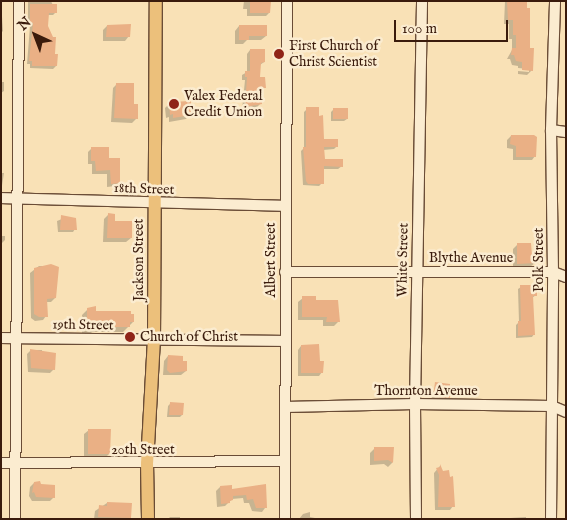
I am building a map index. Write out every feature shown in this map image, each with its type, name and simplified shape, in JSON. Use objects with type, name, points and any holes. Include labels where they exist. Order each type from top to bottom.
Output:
[{"type":"main road","name":"Jackson Street","points":[[148,519],[147,464],[154,340],[156,1]]},
{"type":"street","points":[[15,519],[20,1]]},
{"type":"street","name":"Albert Street","points":[[285,519],[287,1]]},
{"type":"street","name":"White Street","points":[[416,519],[415,404],[422,1]]},
{"type":"street","name":"Polk Street","points":[[551,519],[553,272],[551,130],[555,1]]},
{"type":"street","points":[[551,130],[566,132]]},
{"type":"street","name":"18th Street","points":[[1,198],[285,206]]},
{"type":"street","name":"Blythe Avenue","points":[[285,272],[553,272],[566,277]]},
{"type":"street","name":"19th Street","points":[[1,338],[285,341]]},
{"type":"street","name":"Thornton Avenue","points":[[285,408],[415,404],[552,406],[566,412]]},
{"type":"street","name":"20th Street","points":[[1,463],[147,464],[284,461]]},
{"type":"building","points":[[250,1],[271,1],[270,13],[250,13]]},
{"type":"building","points":[[507,1],[527,1],[527,8],[530,8],[530,48],[534,48],[533,71],[522,70],[522,62],[516,61],[514,55],[511,55],[512,48],[516,48],[516,35],[513,35],[513,20],[508,20]]},
{"type":"building","points":[[30,4],[57,4],[57,13],[49,13],[48,26],[53,37],[56,37],[55,54],[58,54],[57,66],[32,66],[32,61],[29,61],[33,23],[30,23]]},
{"type":"building","points":[[131,24],[130,37],[106,37],[107,25]]},
{"type":"building","points":[[239,25],[267,25],[267,36],[249,36],[249,40],[239,40]]},
{"type":"building","points":[[250,49],[265,49],[265,62],[261,63],[260,77],[265,77],[266,88],[261,88],[262,104],[245,107],[247,77],[245,77],[245,71],[250,71]]},
{"type":"building","points":[[116,83],[134,83],[134,104],[138,104],[138,119],[114,118]]},
{"type":"building","points":[[191,101],[191,115],[173,118],[173,114],[170,115],[169,102]]},
{"type":"building","points":[[306,107],[319,107],[319,116],[323,115],[324,139],[338,139],[338,147],[324,147],[325,159],[343,159],[343,167],[324,166],[324,184],[308,184],[306,181],[303,147],[306,147]]},
{"type":"building","points":[[333,108],[348,108],[348,119],[333,119]]},
{"type":"building","points":[[511,135],[534,135],[537,137],[536,157],[516,157],[516,146],[510,144]]},
{"type":"building","points":[[91,147],[109,147],[109,158],[120,158],[120,183],[111,184],[110,170],[96,171],[95,161],[91,161]]},
{"type":"building","points":[[108,213],[115,214],[115,221],[132,221],[132,238],[107,238]]},
{"type":"building","points":[[61,215],[76,218],[77,230],[60,230]]},
{"type":"building","points":[[517,243],[531,243],[532,256],[536,256],[536,263],[517,264]]},
{"type":"building","points":[[51,264],[59,267],[56,298],[47,299],[48,317],[39,317],[34,314],[34,268]]},
{"type":"building","points":[[520,285],[537,285],[537,296],[533,296],[535,335],[518,336],[518,321],[521,321]]},
{"type":"building","points":[[302,296],[316,296],[316,300],[338,300],[340,322],[326,322],[327,317],[302,317]]},
{"type":"building","points":[[96,306],[96,311],[131,311],[131,314],[134,314],[134,322],[130,322],[130,327],[95,327],[95,331],[87,331],[87,308]]},
{"type":"building","points":[[319,344],[320,361],[324,361],[323,373],[301,373],[301,345]]},
{"type":"building","points":[[30,349],[56,353],[55,370],[31,368]]},
{"type":"building","points":[[168,355],[183,356],[183,361],[187,361],[187,371],[170,373],[167,370]]},
{"type":"building","points":[[435,382],[450,384],[450,398],[433,397]]},
{"type":"building","points":[[170,402],[184,403],[183,415],[169,415]]},
{"type":"building","points":[[88,429],[111,429],[110,454],[88,454]]},
{"type":"building","points":[[374,447],[394,447],[393,463],[388,460],[374,461]]},
{"type":"building","points":[[440,464],[443,471],[449,470],[450,477],[453,476],[455,507],[438,507],[439,475],[436,468],[440,467]]},
{"type":"building","points":[[40,481],[41,484],[55,485],[55,498],[36,497],[34,492],[32,493],[34,482]]},
{"type":"building","points":[[266,484],[267,508],[256,508],[253,499],[247,500],[246,495],[233,496],[233,500],[230,503],[221,504],[220,486],[232,485],[232,489]]},
{"type":"building","points":[[107,502],[132,503],[131,518],[98,517],[99,505],[107,506]]},
{"type":"place","name":"First Church of Christ Scientist","points":[[279,54]]},
{"type":"place","name":"Valex Federal Credit Union","points":[[174,104]]},
{"type":"place","name":"Church of Christ","points":[[130,337]]}]
